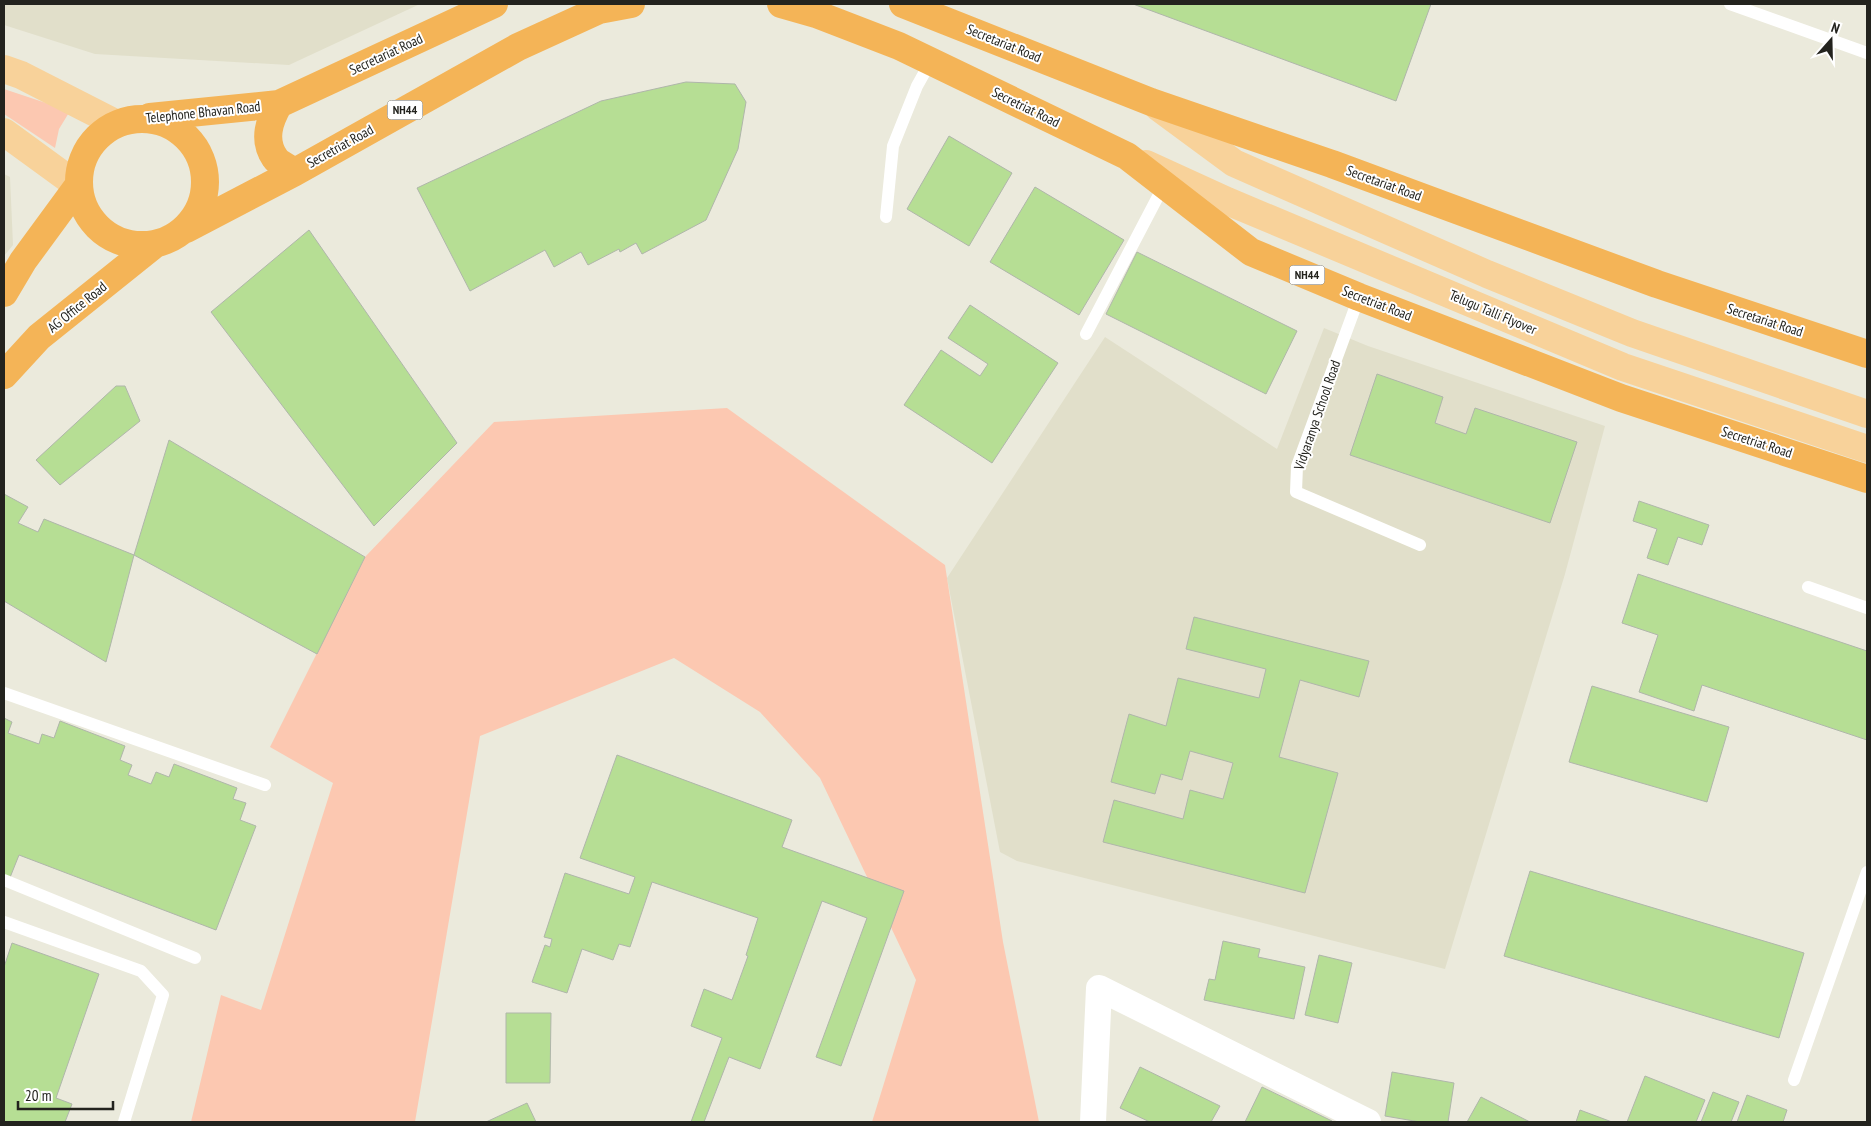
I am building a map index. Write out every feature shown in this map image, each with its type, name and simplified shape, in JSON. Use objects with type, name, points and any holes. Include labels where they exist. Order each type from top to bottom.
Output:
[{"type":"highway","name":"Secretariat Road","points":[[279,104],[494,4]]},
{"type":"highway","name":"Secretriat Road","points":[[186,229],[294,172],[518,47],[599,10],[631,4]]},
{"type":"highway","name":"Secretriat Road","points":[[781,4],[816,14],[899,46],[1127,156],[1251,252],[1621,398],[1867,479]]},
{"type":"highway","name":"Secretariat Road","points":[[903,4],[1150,102],[1332,164],[1657,284],[1867,354]]},
{"type":"highway","name":"Telephone Bhavan Road","points":[[122,122],[279,104]]},
{"type":"highway","points":[[279,104],[269,124],[269,143],[275,158],[294,172]]},
{"type":"highway","name":"NH44","points":[[150,120],[179,130],[195,145],[204,165],[206,190],[199,211],[186,229],[176,236],[155,244],[133,244],[114,238],[96,225],[84,206],[78,186],[82,161],[90,144],[108,129],[122,122],[150,120]]},
{"type":"highway","name":"NH44","points":[[4,293],[23,261],[78,186]]},
{"type":"highway","name":"AG Office Road","points":[[4,375],[39,337],[155,244]]},
{"type":"main road","points":[[4,69],[122,122]]},
{"type":"main road","points":[[1150,102],[1234,163],[1486,274],[1632,333],[1867,414]]},
{"type":"main road","points":[[4,132],[78,186]]},
{"type":"main road","name":"Telugu Talli Flyover","points":[[1127,156],[1227,201],[1623,367],[1867,449]]},
{"type":"street","points":[[1093,1122],[1099,988],[1368,1122]]},
{"type":"lane","points":[[1730,4],[1867,53]]},
{"type":"lane","points":[[886,217],[893,146],[918,86],[931,61]]},
{"type":"lane","points":[[1086,334],[1164,185]]},
{"type":"lane","name":"Vidyaranya School Road","points":[[1359,296],[1296,466],[1296,492],[1420,545]]},
{"type":"lane","points":[[1808,587],[1867,608]]},
{"type":"lane","points":[[4,693],[265,785]]},
{"type":"lane","points":[[1794,1080],[1867,872]]},
{"type":"lane","points":[[4,880],[195,958]]},
{"type":"lane","points":[[4,922],[141,971],[163,996],[124,1122]]},
{"type":"shaded area","points":[[4,4],[420,4],[289,65],[95,54],[4,25]]},
{"type":"shaded area","points":[[4,89],[70,111],[59,129],[55,148],[4,114]]},
{"type":"shaded area","points":[[4,174],[10,177],[13,245],[4,256]]},
{"type":"shaded area","points":[[1324,328],[1368,346],[1605,426],[1565,574],[1445,969],[1017,861],[1000,852],[947,578],[1105,337],[1277,449]]},
{"type":"shaded area","points":[[727,408],[945,565],[1003,942],[1039,1122],[872,1122],[916,980],[820,778],[760,712],[674,658],[480,736],[415,1122],[191,1122],[221,995],[261,1010],[333,783],[270,747],[365,557],[494,422]]},
{"type":"building","points":[[1133,4],[1431,4],[1396,101]]},
{"type":"building","points":[[686,82],[735,84],[746,102],[738,149],[706,220],[642,254],[636,243],[620,252],[619,249],[588,265],[581,252],[554,267],[545,250],[470,291],[417,188],[601,101]]},
{"type":"building","points":[[949,136],[1012,173],[969,246],[907,209]]},
{"type":"building","points":[[1035,187],[1124,240],[1079,315],[990,262]]},
{"type":"building","points":[[309,230],[457,443],[374,526],[211,312]]},
{"type":"building","points":[[1137,252],[1297,331],[1266,394],[1106,314]]},
{"type":"building","points":[[970,305],[1058,363],[992,463],[904,405],[941,350],[980,376],[988,364],[948,338]]},
{"type":"building","points":[[1377,374],[1443,397],[1435,423],[1466,434],[1475,408],[1577,442],[1550,523],[1350,455]]},
{"type":"building","points":[[116,386],[125,386],[140,421],[60,485],[36,460]]},
{"type":"building","points":[[169,440],[365,557],[317,654],[134,555]]},
{"type":"building","points":[[4,494],[28,507],[18,523],[38,532],[44,519],[134,555],[106,662],[4,601]]},
{"type":"building","points":[[1639,501],[1709,525],[1702,545],[1678,537],[1668,565],[1647,558],[1657,529],[1633,521]]},
{"type":"building","points":[[1638,574],[1867,651],[1867,740],[1702,685],[1694,711],[1639,692],[1658,635],[1622,623]]},
{"type":"building","points":[[1194,617],[1369,661],[1359,697],[1300,680],[1279,757],[1338,773],[1305,893],[1103,842],[1114,800],[1183,819],[1190,790],[1223,799],[1233,763],[1190,751],[1182,780],[1161,774],[1155,794],[1111,782],[1129,714],[1166,726],[1178,678],[1259,698],[1266,669],[1186,649]]},
{"type":"building","points":[[1592,686],[1729,727],[1707,802],[1569,762]]},
{"type":"building","points":[[4,718],[12,722],[8,733],[39,744],[42,734],[54,738],[60,721],[125,746],[120,760],[132,765],[128,775],[151,784],[156,772],[169,777],[174,764],[237,788],[233,799],[246,803],[240,820],[256,826],[216,930],[19,855],[9,880],[4,878]]},
{"type":"building","points":[[617,755],[792,820],[782,847],[904,891],[841,1066],[816,1057],[867,918],[822,901],[760,1069],[729,1057],[704,1122],[691,1122],[722,1038],[691,1026],[704,989],[732,1000],[748,956],[746,955],[758,918],[652,882],[630,947],[619,944],[613,960],[582,949],[567,993],[532,982],[545,945],[550,947],[552,939],[544,937],[565,873],[629,894],[635,877],[580,858]]},
{"type":"building","points":[[1530,871],[1804,953],[1779,1038],[1504,956]]},
{"type":"building","points":[[1223,941],[1260,949],[1258,957],[1305,967],[1294,1019],[1204,1000],[1209,979],[1215,980]]},
{"type":"building","points":[[12,943],[99,974],[56,1098],[72,1104],[65,1122],[4,1122],[4,967]]},
{"type":"building","points":[[1319,955],[1352,963],[1338,1023],[1305,1015]]},
{"type":"building","points":[[506,1013],[551,1013],[550,1083],[506,1083]]},
{"type":"building","points":[[1140,1067],[1220,1106],[1211,1122],[1150,1122],[1120,1108]]},
{"type":"building","points":[[1392,1072],[1454,1083],[1448,1122],[1420,1122],[1385,1116]]},
{"type":"building","points":[[1645,1076],[1705,1100],[1696,1122],[1627,1122]]},
{"type":"building","points":[[1262,1087],[1332,1121],[1245,1122]]},
{"type":"building","points":[[1713,1092],[1739,1102],[1731,1122],[1701,1122]]},
{"type":"building","points":[[1747,1095],[1787,1110],[1783,1122],[1737,1122]]},
{"type":"building","points":[[1481,1097],[1530,1122],[1467,1122]]},
{"type":"building","points":[[527,1103],[536,1122],[486,1122]]},
{"type":"building","points":[[1580,1110],[1612,1122],[1576,1122]]}]
